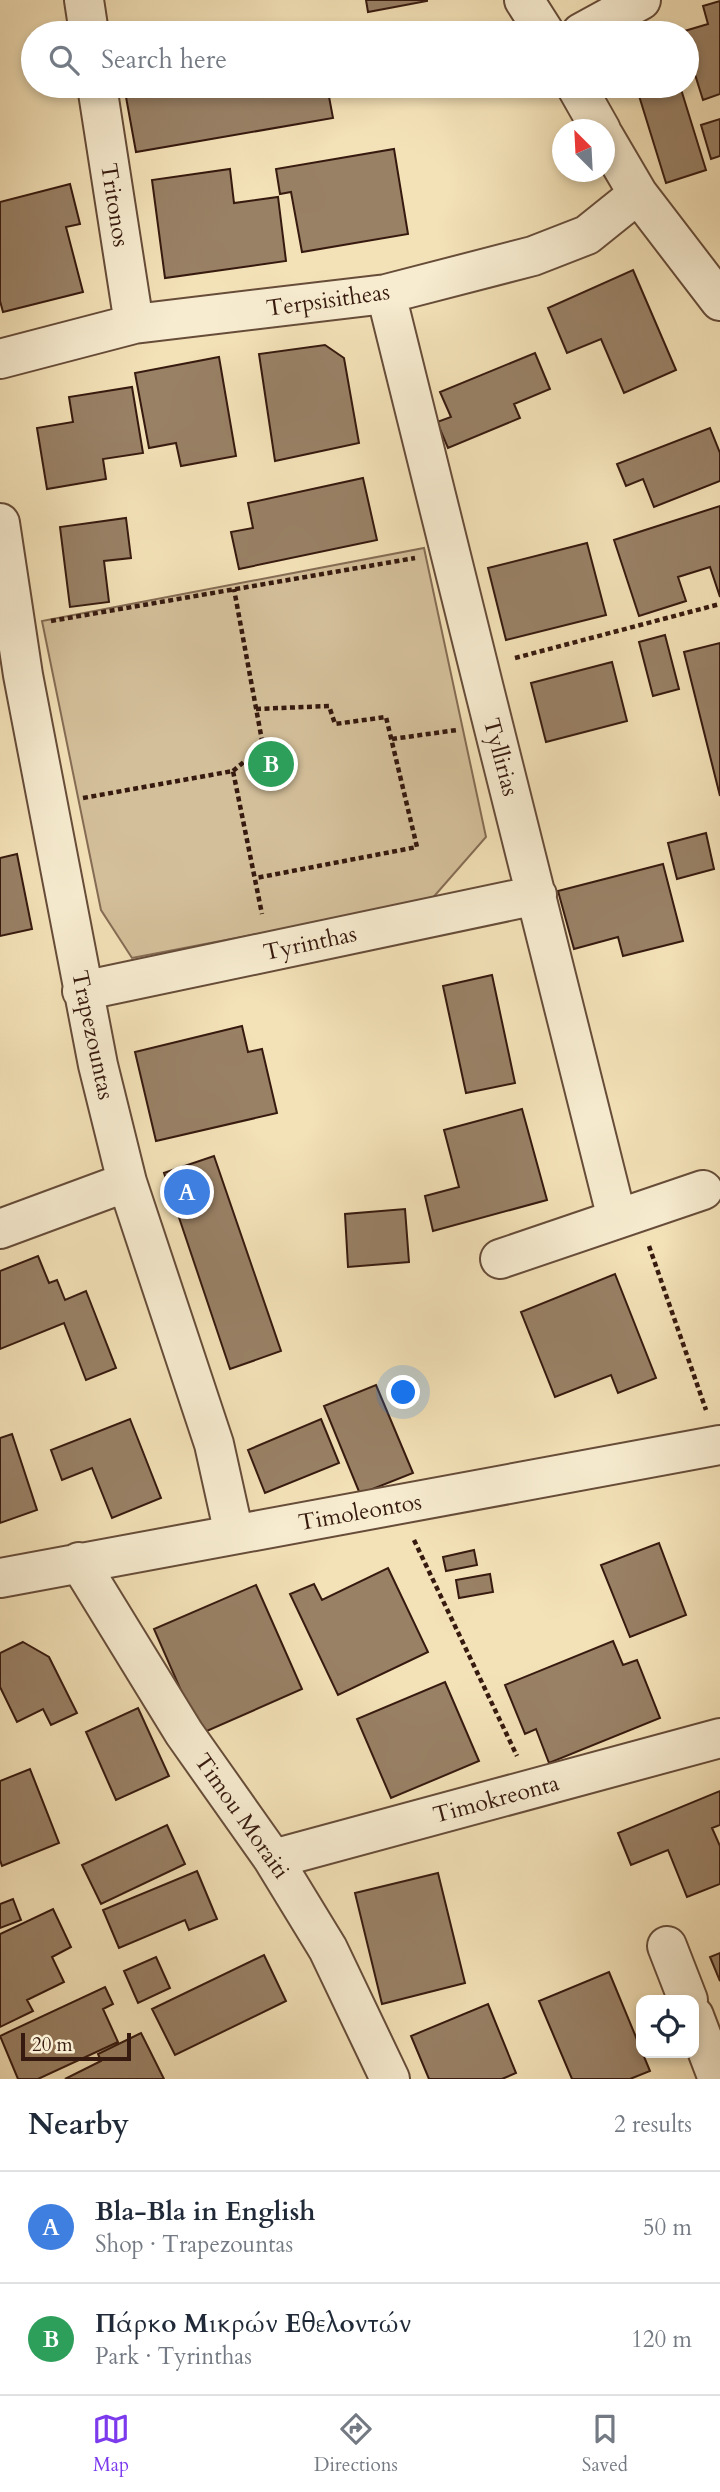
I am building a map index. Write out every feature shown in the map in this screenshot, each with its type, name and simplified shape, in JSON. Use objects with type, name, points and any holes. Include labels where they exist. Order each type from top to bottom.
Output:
[{"type":"street","points":[[84,0],[87,21]]},
{"type":"street","points":[[524,0],[537,21]]},
{"type":"street","points":[[603,21],[641,0]]},
{"type":"street","name":"Tritonos","points":[[99,98],[134,324]]},
{"type":"street","points":[[583,98],[595,119]]},
{"type":"street","points":[[615,155],[638,194],[720,301]]},
{"type":"street","name":"Terpsisitheas","points":[[0,359],[134,324],[386,294],[533,256],[587,235],[638,194]]},
{"type":"street","name":"Tyllirias","points":[[386,294],[492,726],[627,1216]]},
{"type":"street","name":"Trapezountas","points":[[0,523],[16,627],[12,678],[47,805],[82,990],[127,1182],[214,1444],[234,1534]]},
{"type":"street","name":"Tyrinthas","points":[[82,990],[537,895]]},
{"type":"street","points":[[0,1229],[127,1182]]},
{"type":"street","points":[[500,1259],[703,1190]]},
{"type":"street","name":"Timoleontos","points":[[0,1578],[719,1445]]},
{"type":"street","name":"Timou Moraiti","points":[[79,1562],[184,1734],[273,1859],[328,1949],[390,2079]]},
{"type":"street","name":"Timokreonta","points":[[273,1859],[720,1738]]},
{"type":"street","points":[[667,1946],[686,1995]]},
{"type":"street","points":[[699,2028],[717,2071]]},
{"type":"path","points":[[16,627],[449,552]]},
{"type":"path","points":[[47,805],[233,771],[263,746],[234,589]]},
{"type":"path","points":[[477,668],[720,604]]},
{"type":"path","points":[[256,709],[329,706],[334,724],[386,717],[417,847],[256,878]]},
{"type":"path","points":[[391,739],[492,726]]},
{"type":"path","points":[[233,771],[256,878],[267,951]]},
{"type":"path","points":[[627,1216],[719,1445]]},
{"type":"path","points":[[398,1505],[533,1789]]},
{"type":"shaded area","points":[[424,548],[486,837],[430,901],[132,958],[101,910],[42,621]]},
{"type":"building","points":[[366,0],[427,0],[427,1],[368,12]]},
{"type":"building","points":[[720,1],[720,94],[703,100],[699,87],[699,27],[708,24],[703,6]]},
{"type":"building","points":[[126,98],[329,98],[333,118],[136,152]]},
{"type":"building","points":[[640,98],[684,98],[706,170],[666,183]]},
{"type":"building","points":[[720,119],[720,156],[711,159],[701,125]]},
{"type":"building","points":[[394,149],[408,234],[302,252],[291,192],[280,194],[276,169]]},
{"type":"building","points":[[230,169],[234,203],[278,197],[286,261],[165,278],[152,180]]},
{"type":"building","points":[[70,184],[80,224],[66,227],[83,292],[3,312],[0,301],[0,202]]},
{"type":"building","points":[[633,270],[676,370],[624,393],[601,339],[567,353],[548,308]]},
{"type":"building","points":[[325,345],[344,358],[359,443],[275,461],[259,354]]},
{"type":"building","points":[[535,353],[550,389],[514,404],[520,418],[448,448],[437,422],[451,417],[440,392]]},
{"type":"building","points":[[219,357],[236,456],[181,466],[176,443],[149,448],[135,373]]},
{"type":"building","points":[[132,387],[143,453],[103,459],[106,479],[47,489],[37,428],[73,422],[69,397]]},
{"type":"building","points":[[710,428],[720,453],[720,481],[654,507],[643,479],[626,486],[617,464]]},
{"type":"building","points":[[363,478],[377,540],[239,569],[231,532],[253,528],[248,503]]},
{"type":"building","points":[[720,506],[720,597],[710,567],[678,577],[686,601],[639,616],[614,540]]},
{"type":"building","points":[[126,518],[131,558],[104,561],[109,602],[70,607],[60,527]]},
{"type":"building","points":[[587,543],[606,615],[506,640],[488,568]]},
{"type":"building","points":[[665,635],[679,689],[653,696],[639,642]]},
{"type":"building","points":[[720,643],[720,796],[684,652]]},
{"type":"building","points":[[612,662],[627,721],[546,742],[531,683]]},
{"type":"building","points":[[706,833],[714,869],[677,879],[668,843]]},
{"type":"building","points":[[17,854],[32,929],[0,936],[0,858]]},
{"type":"building","points":[[663,864],[683,941],[623,956],[618,937],[574,949],[558,891]]},
{"type":"building","points":[[492,975],[515,1083],[466,1093],[443,986]]},
{"type":"building","points":[[242,1026],[248,1052],[262,1049],[277,1113],[156,1141],[135,1052]]},
{"type":"building","points":[[522,1109],[547,1200],[433,1231],[425,1196],[459,1187],[444,1130]]},
{"type":"building","points":[[214,1156],[281,1351],[230,1369],[164,1173]]},
{"type":"building","points":[[405,1209],[409,1262],[348,1267],[345,1214]]},
{"type":"building","points":[[38,1256],[49,1283],[57,1280],[65,1300],[86,1291],[116,1368],[86,1380],[64,1323],[0,1349],[0,1271]]},
{"type":"building","points":[[615,1274],[656,1378],[618,1393],[611,1375],[555,1397],[521,1312]]},
{"type":"building","points":[[376,1385],[413,1473],[360,1494],[324,1406]]},
{"type":"building","points":[[130,1419],[161,1498],[112,1518],[92,1468],[62,1480],[51,1450]]},
{"type":"building","points":[[321,1419],[339,1463],[265,1493],[248,1450]]},
{"type":"building","points":[[12,1434],[37,1510],[0,1523],[0,1438]]},
{"type":"building","points":[[659,1543],[686,1615],[630,1637],[601,1565]]},
{"type":"building","points":[[474,1550],[477,1565],[446,1571],[443,1557]]},
{"type":"building","points":[[388,1568],[428,1652],[338,1695],[290,1594],[314,1584],[322,1600]]},
{"type":"building","points":[[490,1574],[493,1592],[459,1598],[456,1580]]},
{"type":"building","points":[[256,1585],[302,1689],[200,1734],[154,1629]]},
{"type":"building","points":[[613,1641],[623,1665],[637,1660],[660,1718],[549,1763],[536,1729],[525,1734],[505,1685]]},
{"type":"building","points":[[23,1642],[49,1657],[77,1713],[51,1725],[43,1709],[17,1722],[0,1687],[0,1653]]},
{"type":"building","points":[[445,1682],[479,1761],[391,1798],[357,1719]]},
{"type":"building","points":[[138,1708],[169,1776],[116,1800],[86,1732]]},
{"type":"building","points":[[30,1769],[59,1843],[2,1866],[0,1781]]},
{"type":"building","points":[[720,1791],[720,1825],[712,1828],[720,1846],[720,1884],[687,1897],[668,1850],[631,1865],[618,1833]]},
{"type":"building","points":[[167,1825],[185,1864],[101,1904],[82,1865]]},
{"type":"building","points":[[197,1871],[217,1919],[189,1930],[185,1920],[119,1948],[103,1910]]},
{"type":"building","points":[[438,1873],[465,1983],[382,2004],[355,1893]]},
{"type":"building","points":[[13,1899],[21,1920],[0,1928],[0,1904]]},
{"type":"building","points":[[53,1909],[71,1947],[52,1957],[64,1982],[27,2000],[33,2011],[0,2027],[0,1934]]},
{"type":"building","points":[[720,1953],[720,1981],[710,1957]]},
{"type":"building","points":[[264,1955],[286,2001],[175,2055],[152,2009]]},
{"type":"building","points":[[156,1957],[170,1988],[138,2003],[124,1971]]},
{"type":"building","points":[[609,1972],[636,2037],[636,2058],[645,2058],[650,2071],[630,2079],[572,2079],[539,2001]]},
{"type":"building","points":[[105,1987],[113,2004],[103,2009],[118,2042],[38,2079],[18,2079],[0,2036]]},
{"type":"building","points":[[488,2004],[516,2073],[502,2079],[429,2079],[411,2036]]},
{"type":"building","points":[[141,2033],[164,2079],[65,2079],[101,2061],[98,2054]]},
{"type":"place","name":"Πάρκο Μικρών Εθελοντών","points":[[271,764]]},
{"type":"place","name":"Bla-Bla in English","points":[[187,1192]]}]
